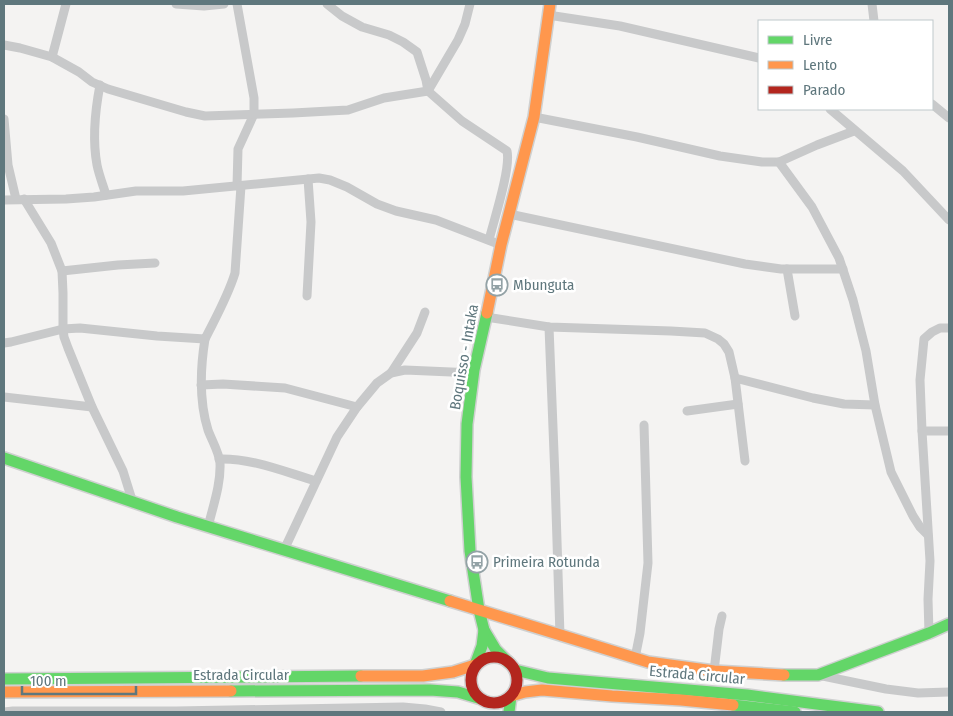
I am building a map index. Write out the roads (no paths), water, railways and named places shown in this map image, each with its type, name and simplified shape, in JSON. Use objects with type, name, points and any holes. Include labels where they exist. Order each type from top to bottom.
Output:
[{"type":"street","points":[[52,57],[66,4]]},
{"type":"street","points":[[176,4],[204,6],[224,4]]},
{"type":"street","points":[[208,527],[220,481],[219,459],[206,423],[202,404],[203,355],[205,340],[235,272],[239,186],[238,149],[254,114],[254,98],[237,4]]},
{"type":"street","points":[[327,4],[342,16],[362,27],[389,35],[417,52],[428,91],[462,120],[507,151],[504,182],[489,240]]},
{"type":"street","points":[[428,91],[458,40],[465,24],[470,4]]},
{"type":"street","points":[[872,4],[874,20]]},
{"type":"street","points":[[549,10],[758,58]]},
{"type":"street","name":"Boquisso - Intaka","points":[[484,630],[470,551],[466,477],[467,424],[474,373],[501,245],[534,117],[549,10]]},
{"type":"street","points":[[4,45],[52,57],[79,72],[92,82],[108,89],[205,116],[348,110],[384,98],[428,91]]},
{"type":"street","points":[[100,86],[95,114],[95,151],[99,175],[106,195]]},
{"type":"street","points":[[933,105],[949,118]]},
{"type":"street","points":[[831,110],[903,171],[949,220]]},
{"type":"street","points":[[534,117],[637,137],[720,156],[762,162],[779,162],[854,131]]},
{"type":"street","points":[[4,119],[8,165],[20,199],[51,243],[62,271],[62,329],[68,348],[92,407],[123,470],[133,503]]},
{"type":"street","points":[[779,162],[812,207],[828,236],[842,269],[853,300],[866,352],[875,406],[891,472],[920,528],[928,535]]},
{"type":"street","points":[[4,200],[66,199],[136,191],[183,191],[319,178],[347,186],[377,204],[396,211],[436,220],[501,245]]},
{"type":"street","points":[[307,296],[311,222],[308,179]]},
{"type":"street","points":[[509,214],[745,264],[787,269],[842,269]]},
{"type":"street","points":[[62,271],[155,262]]},
{"type":"street","points":[[787,269],[795,316]]},
{"type":"street","points":[[284,550],[336,437],[377,384],[391,373],[417,333],[425,312]]},
{"type":"street","points":[[486,316],[549,327],[705,333],[718,339],[729,352],[735,378],[745,461]]},
{"type":"street","points":[[549,327],[560,636]]},
{"type":"street","points":[[929,633],[930,561],[920,380],[924,340],[932,332],[940,328],[949,328]]},
{"type":"street","points":[[4,343],[62,329],[94,329],[205,340]]},
{"type":"street","points":[[391,373],[405,370],[474,373]]},
{"type":"street","points":[[735,378],[813,398],[844,404],[875,406]]},
{"type":"street","points":[[201,385],[222,384],[285,388],[358,407]]},
{"type":"street","points":[[4,397],[92,407]]},
{"type":"street","points":[[687,411],[738,404]]},
{"type":"street","points":[[635,658],[640,634],[648,563],[644,425]]},
{"type":"street","points":[[922,431],[949,431]]},
{"type":"street","points":[[4,458],[208,527],[648,662],[714,671],[790,676],[818,675],[886,689],[918,693],[949,692]]},
{"type":"street","points":[[219,459],[244,461],[316,481]]},
{"type":"street","points":[[714,671],[722,616]]},
{"type":"street","points":[[818,675],[949,624]]},
{"type":"street","points":[[484,630],[482,646],[471,678],[471,686],[474,692],[494,712]]},
{"type":"street","points":[[484,630],[496,650],[513,667],[517,676],[516,686],[511,696],[509,712]]},
{"type":"street","points":[[475,665],[489,658],[497,658],[504,660],[513,667]]},
{"type":"street","name":"Estrada Circular","points":[[4,679],[422,676],[453,672],[475,665]]},
{"type":"street","name":"Estrada Circular","points":[[513,667],[548,678],[737,694],[878,712]]},
{"type":"street","name":"Estrada Circular","points":[[4,692],[423,690],[470,694],[482,700]]},
{"type":"street","name":"Estrada Circular","points":[[511,696],[542,690],[681,700],[795,712]]},
{"type":"street","points":[[482,700],[493,704],[500,703],[511,696]]},
{"type":"street","points":[[10,712],[304,711],[403,707],[441,712]]},
{"type":"place","name":"Mbunguta","points":[[497,285]]},
{"type":"place","name":"Primeira Rotunda","points":[[477,562]]}]
